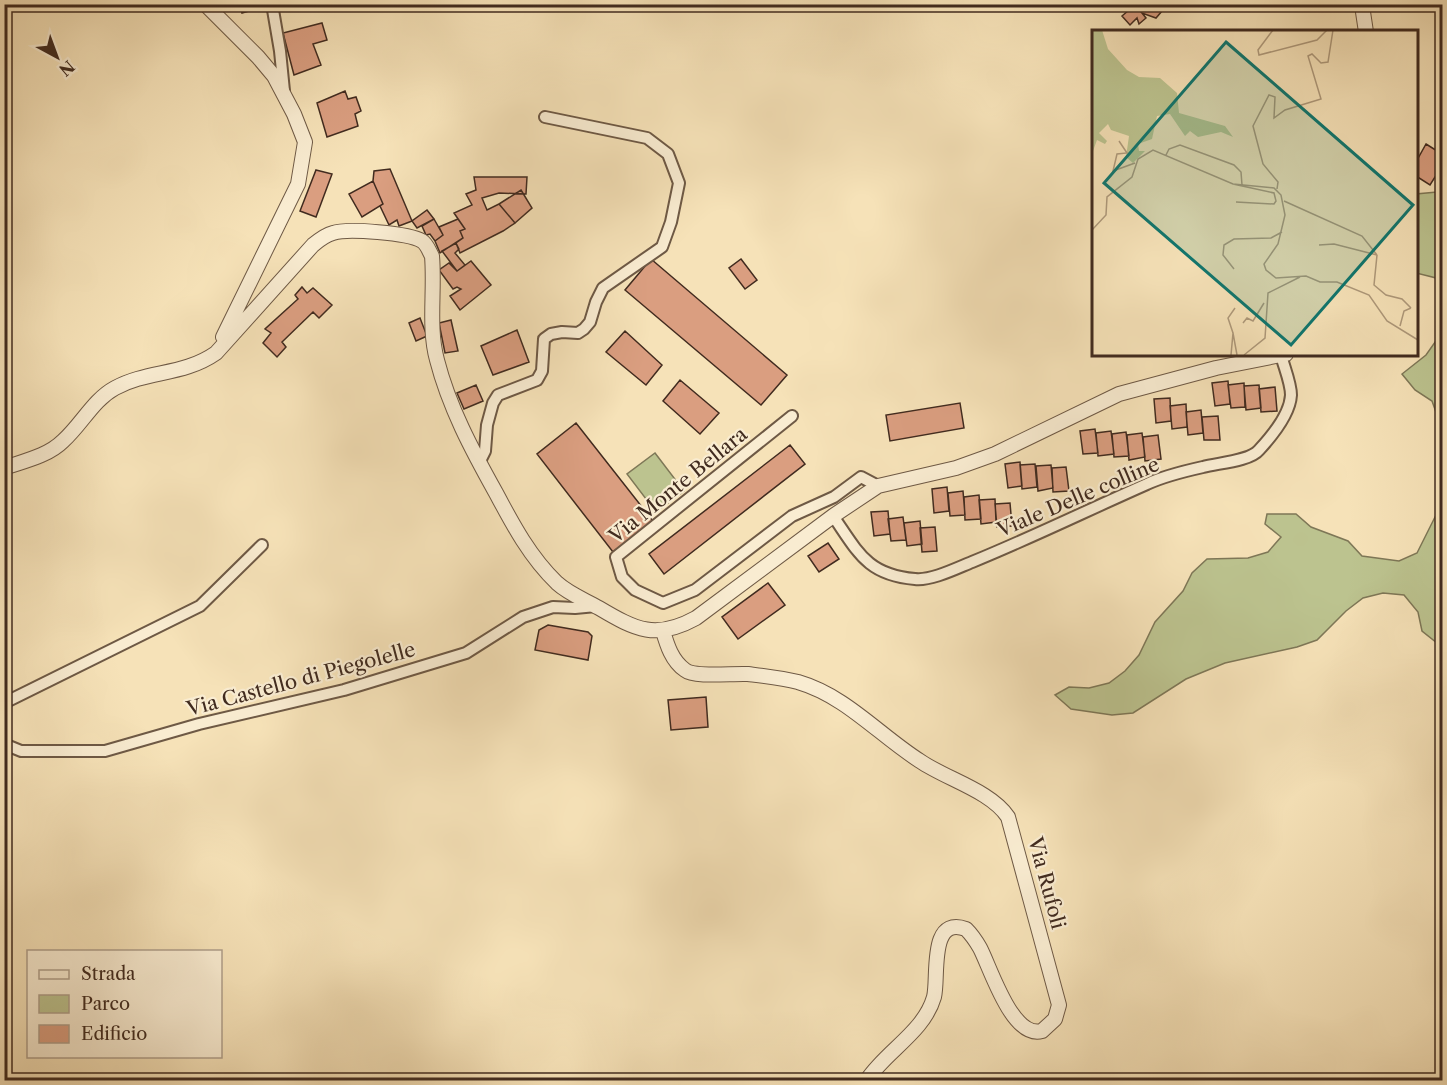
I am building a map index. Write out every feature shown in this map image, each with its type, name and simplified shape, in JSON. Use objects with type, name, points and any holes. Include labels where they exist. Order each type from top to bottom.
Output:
[{"type":"street","points":[[205,4],[274,76],[294,114],[305,142],[298,184],[216,353]]},
{"type":"street","points":[[272,4],[284,95]]},
{"type":"street","points":[[1364,4],[1366,30]]},
{"type":"street","points":[[479,463],[485,451],[487,425],[493,403],[498,395],[537,380],[542,371],[544,339],[551,334],[578,333],[585,329],[603,288],[662,247],[671,222],[679,183],[668,154],[647,138],[545,117]]},
{"type":"street","points":[[4,468],[44,454],[62,443],[96,403],[116,388],[129,382],[189,368],[216,353],[312,245],[323,237],[339,231],[401,235],[422,241],[432,256],[433,344],[438,362],[462,428],[516,530],[543,567],[565,589],[623,622],[663,631],[679,627],[696,618],[833,516],[878,486],[956,468],[995,454],[1119,394],[1216,368],[1278,356]]},
{"type":"street","name":"Viale Delle colline","points":[[833,516],[869,565],[885,573],[917,580],[945,572],[1029,539],[1150,482],[1244,458],[1257,452],[1273,433],[1286,411],[1291,394],[1283,356]]},
{"type":"street","name":"Via Monte Bellara","points":[[792,416],[616,557],[622,577],[635,590],[663,603],[695,590],[792,516],[834,497],[861,477],[878,486]]},
{"type":"street","points":[[4,703],[200,606],[262,545]]},
{"type":"street","name":"Via Castello di Piegolelle","points":[[4,744],[21,751],[105,751],[199,724],[344,690],[466,653],[523,617],[553,607],[596,606]]},
{"type":"street","name":"Via Rufoli","points":[[663,631],[668,649],[684,670],[702,675],[746,674],[774,677],[819,690],[849,708],[918,760],[990,800],[1004,810],[1008,817],[1059,1005],[1057,1015],[1042,1030],[1033,1032],[1023,1027],[1002,997],[975,940],[966,929],[952,927],[946,930],[939,943],[936,956],[935,995],[929,1010],[917,1027],[880,1063],[867,1080]]},
{"type":"green space","points":[[1437,192],[1442,195],[1442,294],[1436,278],[1417,273],[1417,194]]},
{"type":"green space","points":[[1442,303],[1442,429],[1432,401],[1415,390],[1402,374],[1426,355],[1438,338]]},
{"type":"green space","points":[[655,453],[684,491],[656,512],[627,474]]},
{"type":"green space","points":[[1442,513],[1442,647],[1422,631],[1418,612],[1404,595],[1383,593],[1363,598],[1346,611],[1317,640],[1297,647],[1225,663],[1186,679],[1133,713],[1112,715],[1071,709],[1055,695],[1069,687],[1089,688],[1109,683],[1125,671],[1139,655],[1155,622],[1183,591],[1192,573],[1207,559],[1248,558],[1268,552],[1281,537],[1265,524],[1267,514],[1296,514],[1311,527],[1348,541],[1362,556],[1399,561],[1417,553],[1436,515]]},
{"type":"building","points":[[240,4],[266,4],[267,6],[242,13]]},
{"type":"building","points":[[1136,4],[1152,6],[1168,4],[1156,18],[1142,13],[1146,18],[1139,24],[1137,18],[1130,25],[1122,16]]},
{"type":"building","points":[[322,23],[327,40],[313,44],[321,65],[294,75],[283,33]]},
{"type":"building","points":[[345,91],[348,99],[356,97],[361,111],[355,114],[358,126],[327,137],[317,103]]},
{"type":"building","points":[[1426,144],[1442,154],[1442,166],[1430,185],[1417,177],[1417,160]]},
{"type":"building","points":[[390,169],[412,221],[399,226],[397,220],[389,225],[380,206],[383,204],[373,181],[374,171]]},
{"type":"building","points":[[316,170],[332,174],[316,217],[300,211]]},
{"type":"building","points":[[474,177],[527,177],[526,194],[499,193],[482,198],[487,210],[499,204],[515,223],[460,253],[456,243],[463,238],[460,231],[465,229],[454,213],[472,205],[466,194],[476,190]]},
{"type":"building","points":[[373,181],[383,204],[362,217],[349,194]]},
{"type":"building","points":[[521,190],[532,208],[515,223],[499,204]]},
{"type":"building","points":[[427,210],[434,219],[417,228],[412,221]]},
{"type":"building","points":[[434,219],[443,235],[435,241],[430,234],[426,235],[422,226]]},
{"type":"building","points":[[458,219],[465,229],[460,231],[463,238],[440,253],[435,241],[443,235],[439,227]]},
{"type":"building","points":[[456,243],[459,249],[455,253],[465,265],[457,271],[442,251]]},
{"type":"building","points":[[651,259],[787,375],[761,405],[625,290]]},
{"type":"building","points":[[741,259],[757,280],[745,289],[729,268]]},
{"type":"building","points":[[471,261],[491,285],[460,310],[450,296],[461,289],[457,287],[453,289],[439,270],[449,263],[457,271]]},
{"type":"building","points":[[302,287],[307,293],[313,288],[332,305],[319,318],[313,312],[282,342],[286,347],[277,357],[263,343],[271,333],[265,329],[298,299],[295,295]]},
{"type":"building","points":[[420,318],[427,336],[416,341],[409,323]]},
{"type":"building","points":[[451,320],[458,351],[445,353],[439,323]]},
{"type":"building","points":[[517,330],[529,362],[493,375],[481,346]]},
{"type":"building","points":[[625,331],[662,365],[646,385],[606,352]]},
{"type":"building","points":[[680,380],[719,413],[700,434],[663,401]]},
{"type":"building","points":[[1228,381],[1230,404],[1215,406],[1212,383]]},
{"type":"building","points":[[1244,383],[1245,407],[1231,408],[1228,385]]},
{"type":"building","points":[[476,385],[483,401],[464,409],[457,393]]},
{"type":"building","points":[[1259,385],[1261,408],[1246,410],[1244,386]]},
{"type":"building","points":[[1275,387],[1277,411],[1261,412],[1259,389]]},
{"type":"building","points":[[1170,398],[1171,421],[1156,423],[1154,399]]},
{"type":"building","points":[[960,403],[964,428],[890,441],[886,415]]},
{"type":"building","points":[[1186,404],[1187,427],[1172,429],[1170,406]]},
{"type":"building","points":[[1201,410],[1203,433],[1188,435],[1186,412]]},
{"type":"building","points":[[1218,416],[1220,440],[1204,440],[1202,417]]},
{"type":"building","points":[[576,423],[653,521],[613,552],[537,454]]},
{"type":"building","points":[[1095,429],[1098,453],[1083,454],[1080,431]]},
{"type":"building","points":[[1111,431],[1114,454],[1098,456],[1096,433]]},
{"type":"building","points":[[1126,432],[1129,456],[1114,457],[1112,434]]},
{"type":"building","points":[[1142,433],[1145,457],[1129,460],[1127,435]]},
{"type":"building","points":[[1158,435],[1161,459],[1145,461],[1143,437]]},
{"type":"building","points":[[790,445],[805,464],[664,574],[649,554]]},
{"type":"building","points":[[1020,462],[1022,486],[1008,488],[1005,464]]},
{"type":"building","points":[[1035,464],[1037,487],[1022,489],[1020,465]]},
{"type":"building","points":[[1051,465],[1053,488],[1038,491],[1036,466]]},
{"type":"building","points":[[1066,467],[1069,491],[1053,492],[1052,468]]},
{"type":"building","points":[[947,487],[949,511],[934,513],[932,489]]},
{"type":"building","points":[[963,491],[965,515],[950,516],[948,493]]},
{"type":"building","points":[[979,495],[981,519],[965,520],[964,497]]},
{"type":"building","points":[[995,499],[996,522],[981,524],[979,500]]},
{"type":"building","points":[[1010,503],[1012,526],[997,527],[995,504]]},
{"type":"building","points":[[888,511],[890,534],[874,536],[871,512]]},
{"type":"building","points":[[903,517],[906,540],[891,541],[888,519]]},
{"type":"building","points":[[920,521],[922,544],[907,546],[904,523]]},
{"type":"building","points":[[935,527],[937,551],[922,552],[920,528]]},
{"type":"building","points":[[828,543],[839,559],[819,572],[808,556]]},
{"type":"building","points":[[768,583],[785,605],[738,639],[722,617]]},
{"type":"building","points":[[548,625],[588,632],[592,636],[588,660],[535,650],[539,630]]},
{"type":"building","points":[[706,697],[708,727],[671,730],[668,700]]}]
